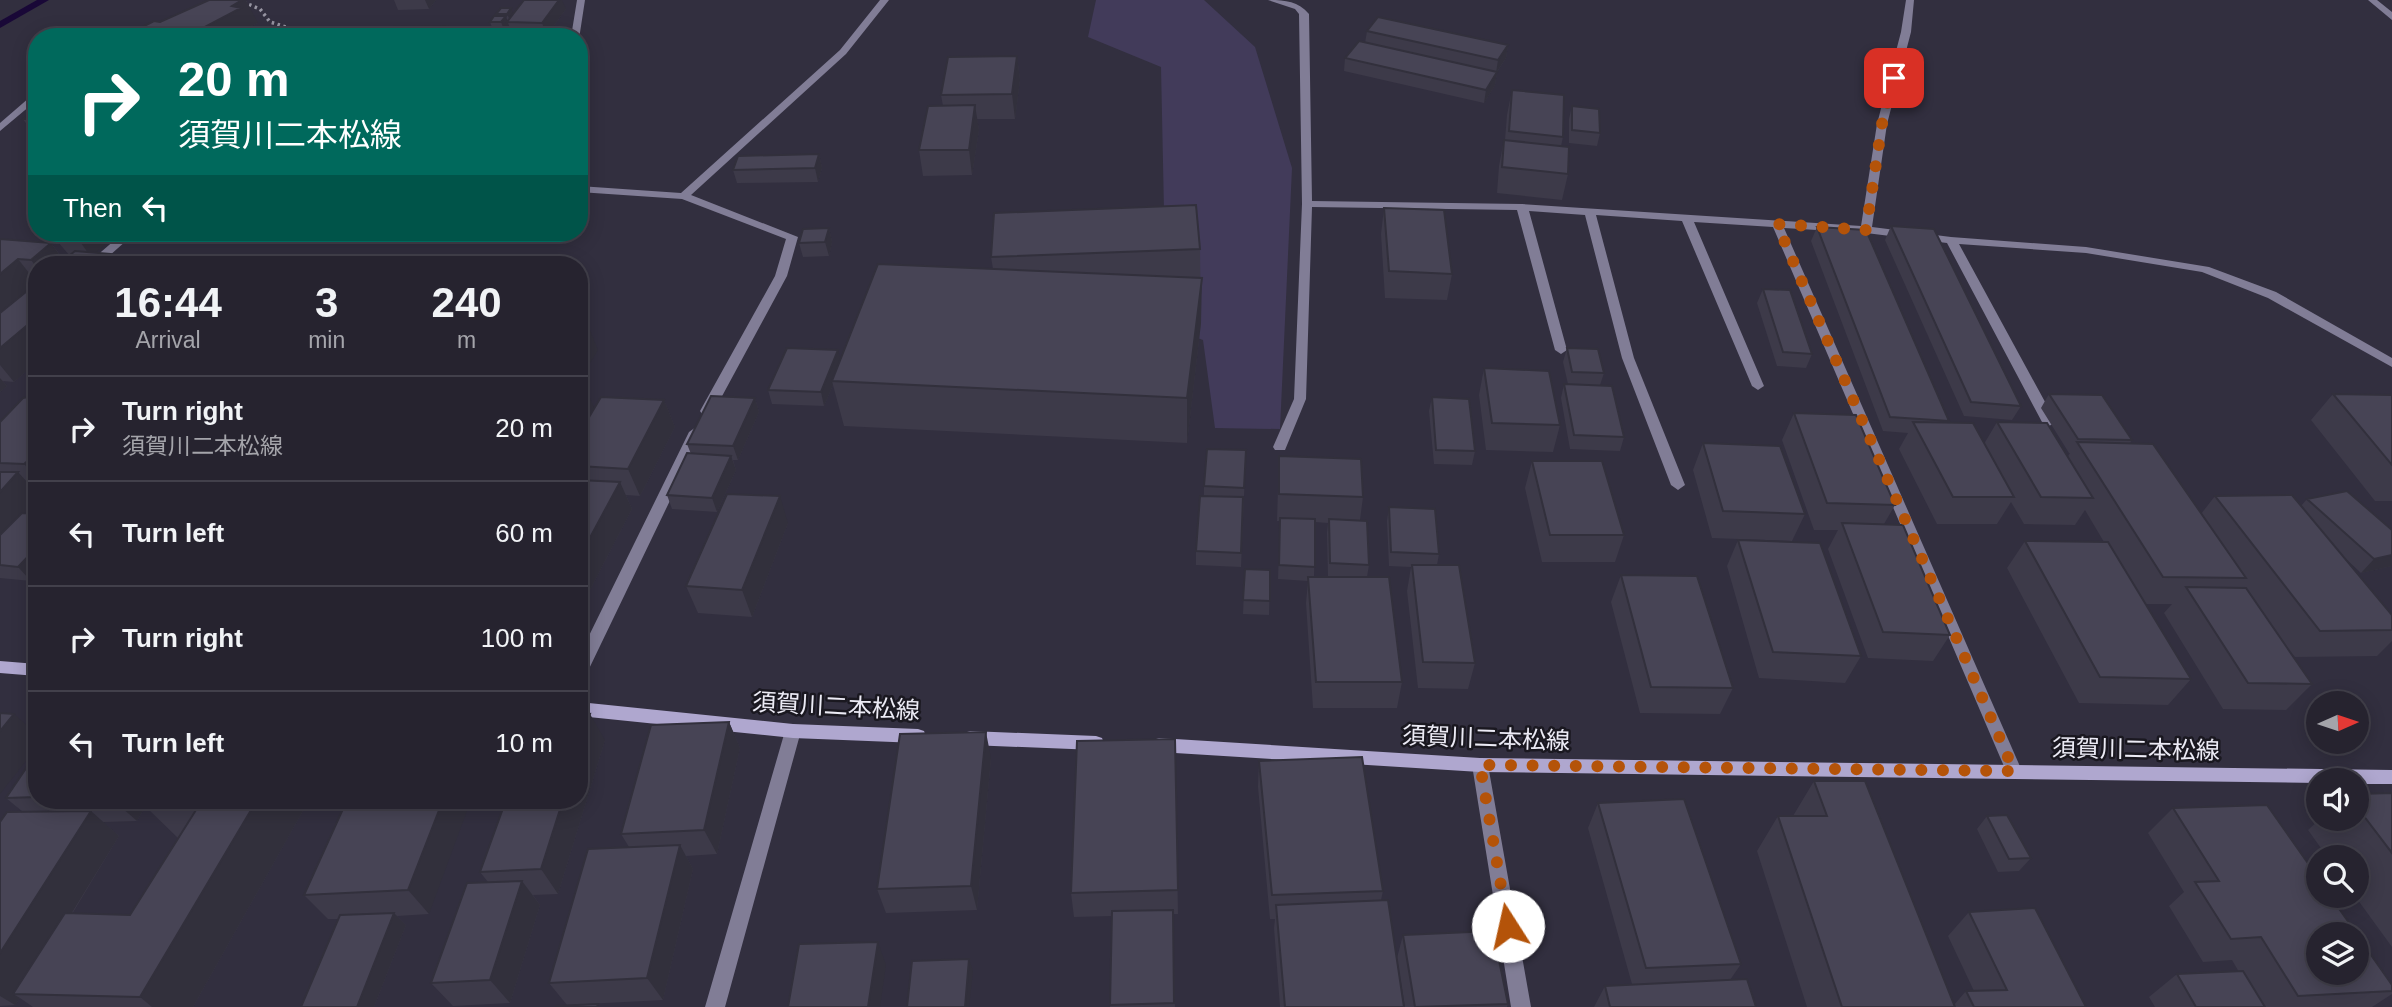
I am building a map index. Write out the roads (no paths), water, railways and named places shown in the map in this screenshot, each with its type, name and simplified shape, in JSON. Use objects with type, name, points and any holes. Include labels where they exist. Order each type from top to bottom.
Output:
[{"type":"main road","points":[[0,667],[28,669]]},
{"type":"main road","name":"須賀川二本松線","points":[[588,710],[793,731],[931,736]]},
{"type":"main road","points":[[958,737],[1110,743]]},
{"type":"main road","name":"須賀川二本松線","points":[[1138,745],[1480,765],[2392,777]]},
{"type":"street","points":[[577,28],[581,0]]},
{"type":"street","points":[[684,196],[843,52],[885,0]]},
{"type":"street","points":[[1272,0],[1298,7],[1304,14],[1307,204],[1300,399],[1280,447]]},
{"type":"street","points":[[1866,230],[1882,124],[1906,32],[1910,0]]},
{"type":"street","points":[[2372,0],[2392,17]]},
{"type":"street","points":[[0,128],[28,102]]},
{"type":"street","points":[[588,189],[684,196],[792,237],[780,276],[704,415],[588,654]]},
{"type":"street","points":[[1307,204],[1522,207],[1866,230],[1951,240],[2086,250],[2205,269],[2272,295],[2392,363]]},
{"type":"street","points":[[1522,207],[1561,350]]},
{"type":"street","points":[[1590,212],[1628,358],[1678,485]]},
{"type":"street","points":[[1687,219],[1758,386]]},
{"type":"street","points":[[1777,224],[2014,771]]},
{"type":"street","points":[[1951,240],[2049,422]]},
{"type":"street","points":[[102,256],[119,242]]},
{"type":"street","points":[[715,1007],[793,731]]},
{"type":"street","points":[[1480,765],[1521,1007]]},
{"type":"waterway","points":[[0,25],[44,0]]}]
